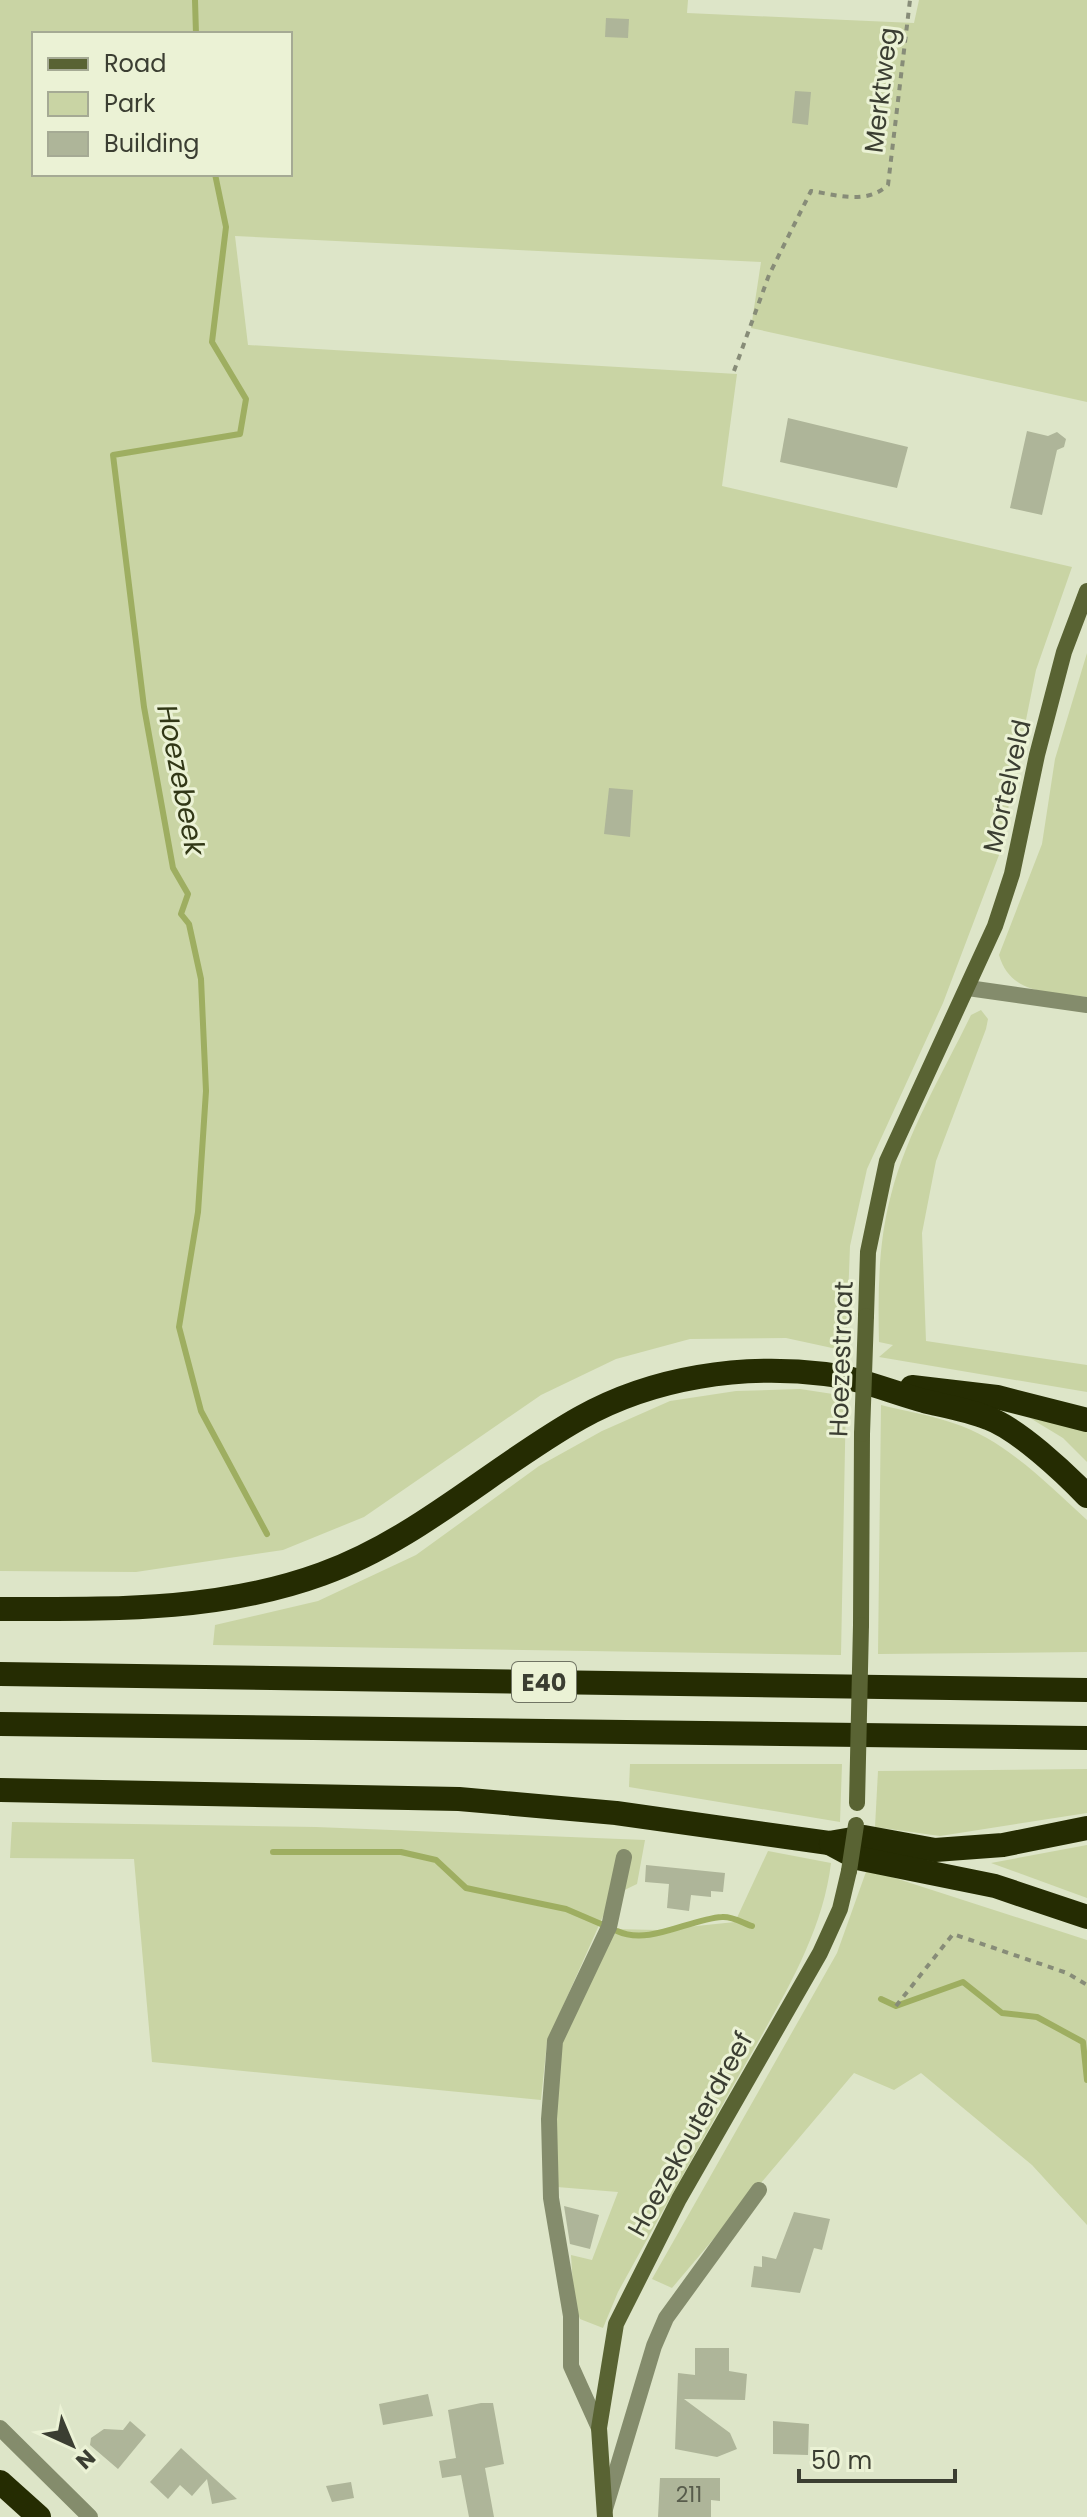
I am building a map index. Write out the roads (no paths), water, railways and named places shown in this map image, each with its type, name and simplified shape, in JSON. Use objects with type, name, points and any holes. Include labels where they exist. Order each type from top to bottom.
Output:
[{"type":"highway","points":[[0,1609],[152,1608],[248,1596],[324,1574],[408,1531],[524,1451],[639,1389],[747,1371],[825,1374],[894,1389],[990,1418],[1060,1468],[1087,1496]]},
{"type":"highway","points":[[894,1389],[922,1385],[997,1397],[1087,1420]]},
{"type":"highway","name":"E40","points":[[0,1674],[1087,1690]]},
{"type":"highway","name":"E40","points":[[0,1724],[1087,1738]]},
{"type":"highway","points":[[0,1790],[459,1799],[616,1813],[829,1843],[864,1837],[935,1850],[1003,1845],[1087,1828]]},
{"type":"highway","points":[[829,1843],[857,1858],[995,1886],[1087,1917]]},
{"type":"highway","points":[[0,2482],[39,2517]]},
{"type":"street","name":"Mortelveld","points":[[968,988],[995,926],[1012,874],[1040,740],[1064,652],[1087,591]]},
{"type":"street","points":[[968,988],[1087,1005]]},
{"type":"street","name":"Hoezestraat","points":[[849,1871],[857,1803],[868,1252],[887,1161],[968,988]]},
{"type":"street","name":"Hoezekouterdreef","points":[[599,2428],[571,2366],[571,2316],[551,2198],[549,2119],[555,2041],[609,1927],[624,1857]]},
{"type":"street","name":"Hoezekouterdreef","points":[[605,2514],[599,2428],[616,2324],[679,2199],[820,1953],[840,1909],[849,1871]]},
{"type":"street","name":"Hoezekouterdreef","points":[[605,2514],[654,2346],[666,2318],[759,2190]]},
{"type":"street","points":[[0,2428],[90,2517]]},
{"type":"waterway","name":"Hoezebeek","points":[[195,0],[196,32]]},
{"type":"waterway","name":"Hoezebeek","points":[[215,176],[226,227],[212,342],[246,399],[240,434],[113,455],[144,707],[173,868],[188,894],[181,914],[189,924],[201,979],[206,1091],[198,1212],[179,1327],[201,1411],[267,1534]]},
{"type":"waterway","name":"Hoezebeek","points":[[273,1852],[401,1852],[436,1860],[466,1888],[566,1909],[601,1924]]},
{"type":"waterway","name":"Hoezebeek","points":[[617,1931],[629,1935],[656,1934],[722,1917],[752,1926]]},
{"type":"waterway","name":"Hoezebeek","points":[[881,1999],[896,2006],[963,1982],[1002,2013],[1037,2017],[1083,2042],[1087,2080]]}]
